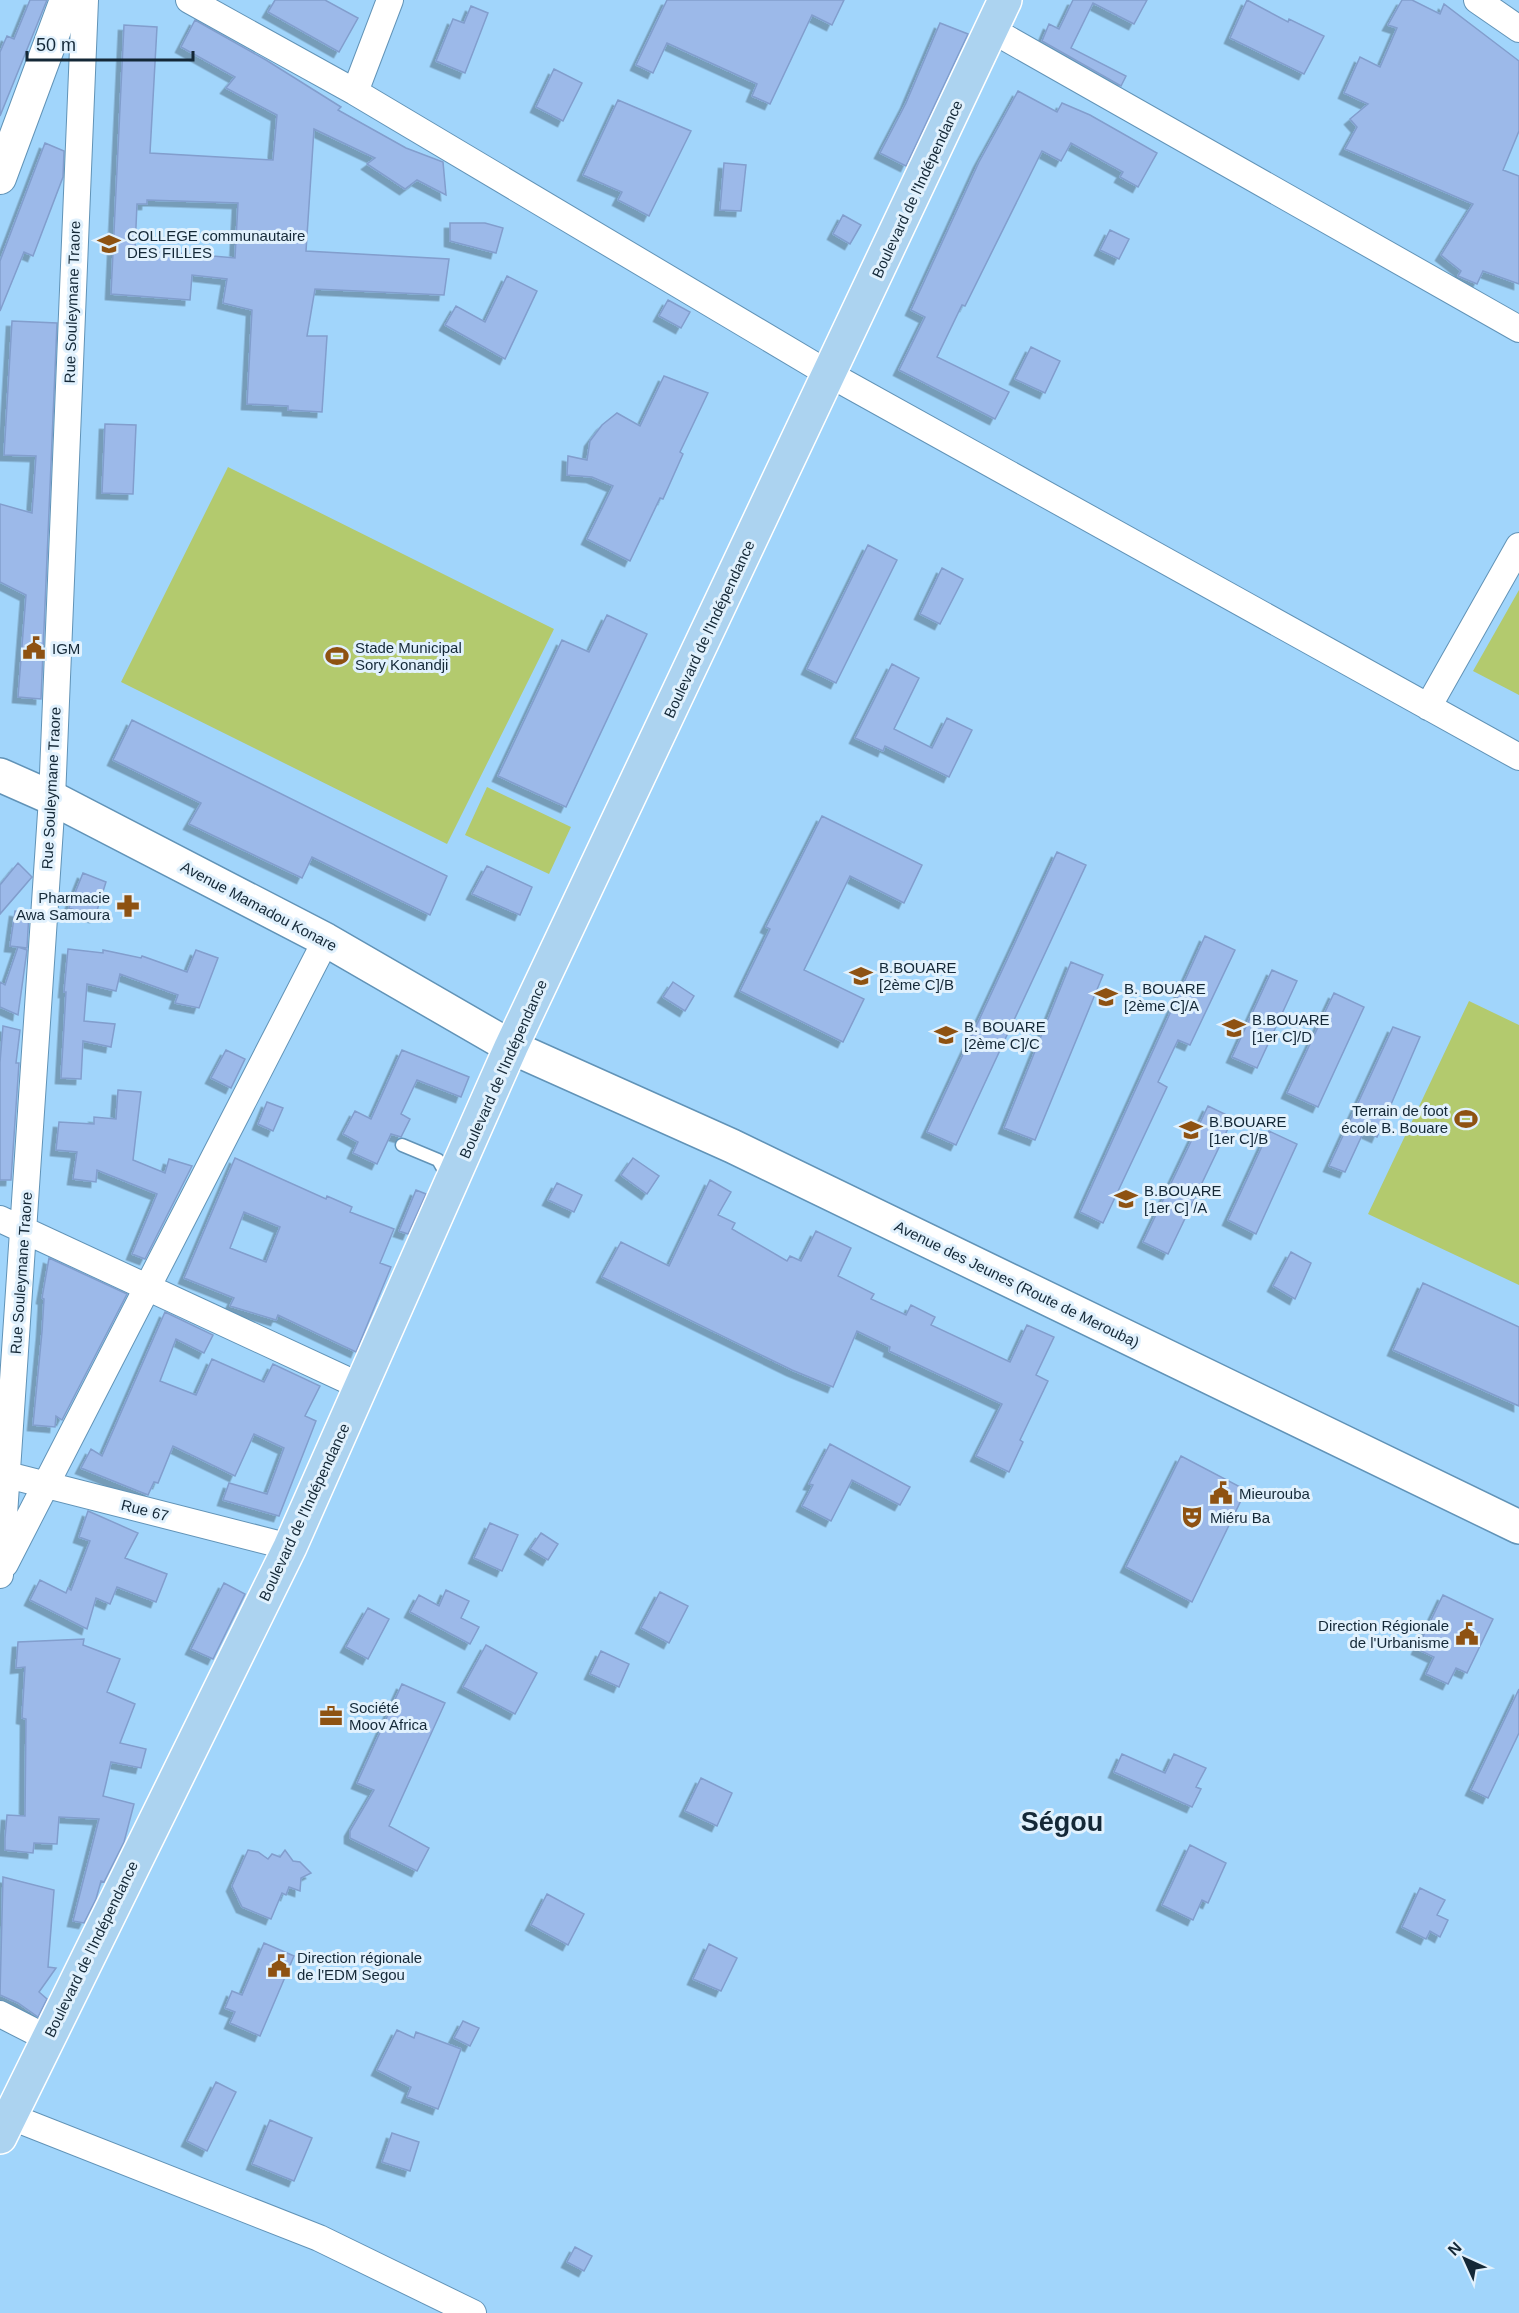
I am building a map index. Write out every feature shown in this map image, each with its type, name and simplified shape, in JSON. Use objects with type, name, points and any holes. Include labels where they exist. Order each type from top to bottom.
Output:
[{"type":"highway","name":"Boulevard de l'Indépendance","points":[[5,2126],[290,1547],[512,1047],[1005,0]]},
{"type":"main road","name":"Avenue Mamadou Konare","points":[[0,775],[52,798],[327,940],[512,1047]]},
{"type":"main road","name":"Avenue des Jeunes (Route de Merouba)","points":[[512,1047],[732,1146],[1519,1527]]},
{"type":"street","points":[[0,178],[66,0]]},
{"type":"street","name":"Rue Souleymane Traore","points":[[0,1575],[6,1428],[24,1229],[52,798],[84,0]]},
{"type":"street","points":[[189,0],[355,92],[829,374],[1519,757]]},
{"type":"street","points":[[355,92],[390,0]]},
{"type":"street","points":[[1477,0],[1519,29]]},
{"type":"street","points":[[992,30],[1519,329]]},
{"type":"street","points":[[1428,707],[1519,546]]},
{"type":"street","points":[[0,1575],[327,940]]},
{"type":"street","points":[[0,1219],[149,1286],[362,1387]]},
{"type":"street","name":"Rue 67","points":[[4,1474],[290,1547]]},
{"type":"street","points":[[0,2014],[47,2038]]},
{"type":"street","points":[[5,2126],[319,2238],[473,2313]]},
{"type":"lane","points":[[402,1145],[438,1160],[451,1183]]},
{"type":"green space","name":"Stade Municipal Sory Konandji","points":[[228,467],[554,629],[447,844],[121,682]]},
{"type":"green space","points":[[1519,590],[1519,695],[1473,671]]},
{"type":"green space","points":[[487,787],[571,827],[549,874],[465,835]]},
{"type":"green space","name":"Terrain de foot école B. Bouare","points":[[1469,1001],[1519,1025],[1519,1285],[1368,1214]]},
{"type":"building","points":[[30,0],[47,0],[0,116],[0,52],[7,36],[14,39]]},
{"type":"building","points":[[275,0],[325,0],[358,18],[339,52],[268,12]]},
{"type":"building","points":[[667,0],[844,0],[832,25],[812,15],[770,104],[752,96],[757,84],[667,43],[653,73],[636,65]]},
{"type":"building","points":[[1073,0],[1147,0],[1134,24],[1093,3],[1071,48],[1126,76],[1121,86],[1042,41],[1049,24],[1059,29]]},
{"type":"building","points":[[1247,0],[1288,22],[1289,19],[1324,36],[1304,74],[1230,38]]},
{"type":"building","points":[[1402,0],[1412,0],[1440,14],[1444,4],[1519,61],[1519,131],[1503,170],[1519,176],[1519,284],[1483,271],[1477,284],[1458,276],[1461,271],[1441,255],[1473,204],[1345,149],[1357,127],[1350,119],[1368,104],[1344,93],[1360,57],[1380,67],[1397,28],[1388,25]]},
{"type":"building","points":[[471,6],[488,13],[465,73],[436,61],[453,19],[464,23]]},
{"type":"building","points":[[195,20],[266,60],[341,107],[338,110],[406,148],[443,162],[446,195],[417,180],[405,189],[367,164],[375,158],[314,129],[306,251],[449,259],[444,295],[315,289],[307,336],[327,336],[322,412],[288,410],[288,406],[247,404],[252,310],[223,303],[227,279],[192,275],[190,300],[111,294],[124,25],[157,27],[150,153],[273,160],[277,115],[226,88],[235,77],[181,47]],"holes":[[[147,200],[238,203],[235,258],[135,249],[137,204],[147,204]]]},
{"type":"building","points":[[940,23],[968,34],[906,166],[880,153],[906,103]]},
{"type":"building","points":[[554,69],[582,83],[563,121],[536,107]]},
{"type":"building","points":[[1018,91],[1057,112],[1062,103],[1090,115],[1157,153],[1138,187],[1120,177],[1123,172],[1071,143],[1061,161],[1042,151],[937,357],[1009,392],[995,419],[899,370],[925,317],[911,310],[979,162]]},
{"type":"building","points":[[618,100],[691,131],[649,216],[618,200],[622,192],[583,175]]},
{"type":"building","points":[[45,143],[64,151],[63,177],[33,256],[24,252],[0,311],[0,261]]},
{"type":"building","points":[[724,163],[746,165],[741,211],[720,210]]},
{"type":"building","points":[[843,215],[861,225],[850,244],[833,234]]},
{"type":"building","points":[[450,223],[485,223],[503,228],[496,253],[450,241]]},
{"type":"building","points":[[1110,230],[1129,239],[1119,259],[1100,250]]},
{"type":"building","points":[[507,276],[537,291],[505,359],[445,325],[456,306],[485,322]]},
{"type":"building","points":[[668,300],[690,312],[681,328],[659,316]]},
{"type":"building","points":[[12,321],[57,323],[41,699],[18,697],[26,595],[0,582],[0,504],[32,513],[36,456],[4,455]]},
{"type":"building","points":[[1031,347],[1060,361],[1045,393],[1015,379]]},
{"type":"building","points":[[664,376],[708,393],[680,452],[683,454],[663,499],[660,498],[630,561],[587,539],[613,486],[592,477],[567,475],[568,456],[587,460],[590,441],[602,425],[617,413],[640,426]]},
{"type":"building","points":[[105,424],[136,425],[133,494],[102,493]]},
{"type":"building","points":[[868,545],[897,560],[836,683],[807,669]]},
{"type":"building","points":[[942,568],[963,579],[940,624],[920,614]]},
{"type":"building","points":[[607,615],[647,634],[566,807],[498,776],[562,640],[589,652]]},
{"type":"building","points":[[892,664],[919,678],[894,729],[932,748],[947,718],[972,730],[949,777],[885,746],[883,751],[855,738]]},
{"type":"building","points":[[132,720],[447,876],[430,915],[312,857],[302,878],[189,824],[201,803],[113,760]]},
{"type":"building","points":[[822,816],[922,865],[904,903],[850,876],[804,970],[864,999],[843,1042],[740,991],[770,929],[766,927]]},
{"type":"building","points":[[1057,852],[1086,865],[956,1145],[927,1132]]},
{"type":"building","points":[[18,863],[32,877],[0,914],[0,885]]},
{"type":"building","points":[[487,866],[532,887],[520,915],[472,894]]},
{"type":"building","points":[[83,873],[106,882],[95,917],[69,908]]},
{"type":"building","points":[[15,911],[29,913],[27,948],[10,946]]},
{"type":"building","points":[[1205,936],[1235,950],[1190,1045],[1178,1040],[1158,1082],[1167,1087],[1103,1223],[1080,1212]]},
{"type":"building","points":[[18,947],[27,950],[18,1015],[0,1007],[0,982],[5,985]]},
{"type":"building","points":[[68,949],[103,953],[103,950],[141,958],[142,956],[187,972],[196,950],[218,958],[199,1008],[175,1003],[178,995],[120,974],[116,991],[87,984],[84,1021],[115,1024],[111,1047],[83,1041],[81,1079],[61,1078]]},
{"type":"building","points":[[1071,962],[1103,975],[1035,1140],[1004,1128]]},
{"type":"building","points":[[1272,970],[1297,981],[1257,1068],[1232,1057]]},
{"type":"building","points":[[673,982],[694,996],[685,1011],[663,997]]},
{"type":"building","points":[[1334,993],[1364,1007],[1318,1107],[1287,1093]]},
{"type":"building","points":[[3,1026],[20,1030],[16,1063],[19,1063],[11,1180],[0,1180],[0,1062]]},
{"type":"building","points":[[1393,1027],[1420,1037],[1377,1137],[1364,1131],[1345,1172],[1329,1166]]},
{"type":"building","points":[[226,1050],[245,1059],[231,1088],[211,1078]]},
{"type":"building","points":[[402,1050],[469,1077],[461,1097],[417,1080],[401,1114],[410,1119],[401,1137],[391,1134],[377,1164],[353,1153],[358,1142],[343,1134],[355,1111],[371,1119]]},
{"type":"building","points":[[118,1090],[141,1092],[133,1160],[165,1173],[169,1159],[192,1166],[145,1259],[132,1254],[157,1194],[97,1170],[96,1182],[73,1179],[77,1152],[56,1150],[59,1122],[94,1124],[94,1117],[116,1119]]},
{"type":"building","points":[[267,1102],[283,1108],[273,1131],[258,1124]]},
{"type":"building","points":[[1208,1106],[1233,1118],[1168,1254],[1143,1242]]},
{"type":"building","points":[[1269,1131],[1297,1144],[1256,1234],[1228,1220]]},
{"type":"building","points":[[235,1158],[326,1199],[327,1196],[352,1207],[350,1212],[394,1229],[380,1263],[391,1267],[356,1352],[278,1315],[276,1320],[230,1306],[234,1298],[184,1278]],"holes":[[[244,1212],[280,1227],[266,1262],[230,1248]]]},
{"type":"building","points":[[633,1158],[659,1176],[647,1194],[621,1175]]},
{"type":"building","points":[[710,1180],[731,1192],[718,1215],[735,1223],[732,1229],[787,1261],[790,1256],[801,1261],[816,1231],[851,1248],[838,1276],[874,1294],[871,1299],[906,1315],[911,1305],[935,1317],[931,1325],[1010,1362],[1027,1325],[1054,1337],[1036,1375],[1048,1381],[1020,1440],[1023,1442],[1009,1472],[976,1456],[1002,1404],[889,1351],[890,1347],[857,1331],[833,1387],[792,1370],[602,1277],[621,1242],[669,1266]]},
{"type":"building","points":[[557,1183],[582,1195],[574,1212],[548,1200]]},
{"type":"building","points":[[416,1190],[426,1194],[408,1234],[399,1231]]},
{"type":"building","points":[[1291,1252],[1311,1263],[1295,1299],[1273,1286]]},
{"type":"building","points":[[49,1258],[127,1294],[62,1420],[56,1416],[55,1427],[33,1425],[42,1332],[44,1299],[42,1298]]},
{"type":"building","points":[[1423,1283],[1519,1327],[1519,1406],[1393,1350]]},
{"type":"building","points":[[165,1312],[213,1335],[204,1353],[176,1339],[160,1381],[196,1395],[212,1359],[264,1382],[273,1364],[320,1386],[305,1416],[316,1421],[279,1516],[223,1500],[229,1483],[267,1494],[284,1448],[254,1434],[235,1476],[173,1446],[158,1483],[154,1482],[148,1495],[81,1468],[91,1449],[102,1456]]},
{"type":"building","points":[[830,1444],[910,1487],[900,1505],[852,1480],[831,1521],[802,1506],[813,1485],[809,1484]]},
{"type":"building","points":[[1181,1456],[1246,1490],[1192,1602],[1126,1567]]},
{"type":"building","points":[[88,1511],[138,1533],[125,1558],[167,1574],[156,1602],[117,1587],[110,1604],[96,1598],[87,1629],[30,1600],[40,1580],[66,1593],[68,1588],[71,1590],[90,1541],[79,1537]]},
{"type":"building","points":[[490,1523],[518,1535],[502,1571],[474,1558]]},
{"type":"building","points":[[541,1533],[558,1544],[548,1560],[530,1549]]},
{"type":"building","points":[[224,1583],[245,1594],[213,1659],[191,1649]]},
{"type":"building","points":[[446,1590],[469,1601],[461,1618],[479,1627],[470,1644],[410,1612],[419,1595],[439,1606]]},
{"type":"building","points":[[660,1592],[688,1606],[669,1643],[641,1628]]},
{"type":"building","points":[[1443,1595],[1493,1619],[1467,1673],[1456,1668],[1448,1684],[1426,1674],[1434,1657],[1417,1649]]},
{"type":"building","points":[[368,1608],[389,1619],[368,1659],[346,1647]]},
{"type":"building","points":[[84,1639],[83,1645],[120,1659],[107,1692],[135,1704],[120,1743],[146,1749],[141,1768],[111,1762],[103,1796],[134,1804],[124,1842],[104,1882],[101,1881],[96,1899],[84,1923],[73,1921],[99,1819],[59,1817],[57,1844],[34,1843],[33,1853],[5,1850],[5,1838],[7,1815],[25,1816],[26,1719],[22,1718],[25,1667],[16,1668],[18,1642]]},
{"type":"building","points":[[486,1645],[537,1673],[515,1714],[463,1687]]},
{"type":"building","points":[[601,1651],[629,1664],[619,1687],[590,1674]]},
{"type":"building","points":[[402,1684],[445,1703],[389,1826],[429,1848],[417,1871],[350,1838],[350,1831],[374,1790],[357,1783]]},
{"type":"building","points":[[1519,1689],[1519,1733],[1488,1798],[1471,1790]]},
{"type":"building","points":[[1122,1754],[1165,1773],[1174,1754],[1206,1768],[1196,1787],[1201,1789],[1192,1807],[1114,1772]]},
{"type":"building","points":[[701,1778],[732,1793],[717,1826],[685,1811]]},
{"type":"building","points":[[1190,1845],[1226,1863],[1208,1903],[1202,1900],[1193,1920],[1162,1905]]},
{"type":"building","points":[[248,1850],[258,1852],[268,1859],[272,1854],[280,1857],[285,1850],[293,1861],[300,1862],[311,1873],[301,1878],[300,1891],[289,1887],[286,1895],[282,1893],[271,1919],[242,1907],[232,1886]]},
{"type":"building","points":[[3,1877],[54,1890],[48,1967],[56,1968],[39,1992],[47,1999],[38,2017],[18,2003],[0,1995]]},
{"type":"building","points":[[1420,1888],[1445,1900],[1437,1915],[1448,1920],[1440,1937],[1430,1931],[1426,1939],[1402,1927]]},
{"type":"building","points":[[547,1894],[584,1914],[568,1945],[531,1925]]},
{"type":"building","points":[[264,1943],[294,1956],[260,2036],[230,2023],[235,2012],[225,2008],[232,1991],[242,1995]]},
{"type":"building","points":[[709,1944],[737,1958],[721,1991],[693,1979]]},
{"type":"building","points":[[463,2021],[479,2028],[470,2046],[454,2038]]},
{"type":"building","points":[[397,2030],[414,2038],[416,2032],[461,2049],[438,2109],[407,2097],[411,2087],[377,2070]]},
{"type":"building","points":[[216,2082],[236,2092],[207,2151],[187,2141]]},
{"type":"building","points":[[270,2120],[312,2138],[294,2181],[252,2164]]},
{"type":"building","points":[[392,2133],[419,2142],[410,2171],[382,2162]]},
{"type":"building","points":[[575,2247],[592,2256],[584,2271],[567,2262]]},
{"type":"place","name":"COLLEGE communautaire DES FILLES","points":[[109,244]]},
{"type":"place","name":"IGM","points":[[34,648]]},
{"type":"place","name":"Stade Municipal Sory Konandji","points":[[337,656]]},
{"type":"place","name":"Pharmacie Awa Samoura","points":[[128,906]]},
{"type":"place","name":"B.BOUARE [2ème C]/B","points":[[861,976]]},
{"type":"place","name":"B. BOUARE [2ème C]/A","points":[[1106,997]]},
{"type":"place","name":"B.BOUARE [1er C]/D","points":[[1234,1028]]},
{"type":"place","name":"B. BOUARE [2ème C]/C","points":[[946,1035]]},
{"type":"place","name":"Terrain de foot école B. Bouare","points":[[1466,1119]]},
{"type":"place","name":"B.BOUARE [1er C]/B","points":[[1191,1130]]},
{"type":"place","name":"B.BOUARE [1er C] /A","points":[[1126,1199]]},
{"type":"place","name":"Mieurouba","points":[[1221,1493]]},
{"type":"place","name":"Miéru Ba","points":[[1192,1517]]},
{"type":"place","name":"Direction Régionale de l'Urbanisme","points":[[1467,1634]]},
{"type":"place","name":"Société Moov Africa","points":[[331,1716]]},
{"type":"place","name":"Direction régionale de l'EDM Segou","points":[[279,1966]]},
{"type":"district","name":"Ségou","points":[[1062,1822]]}]
